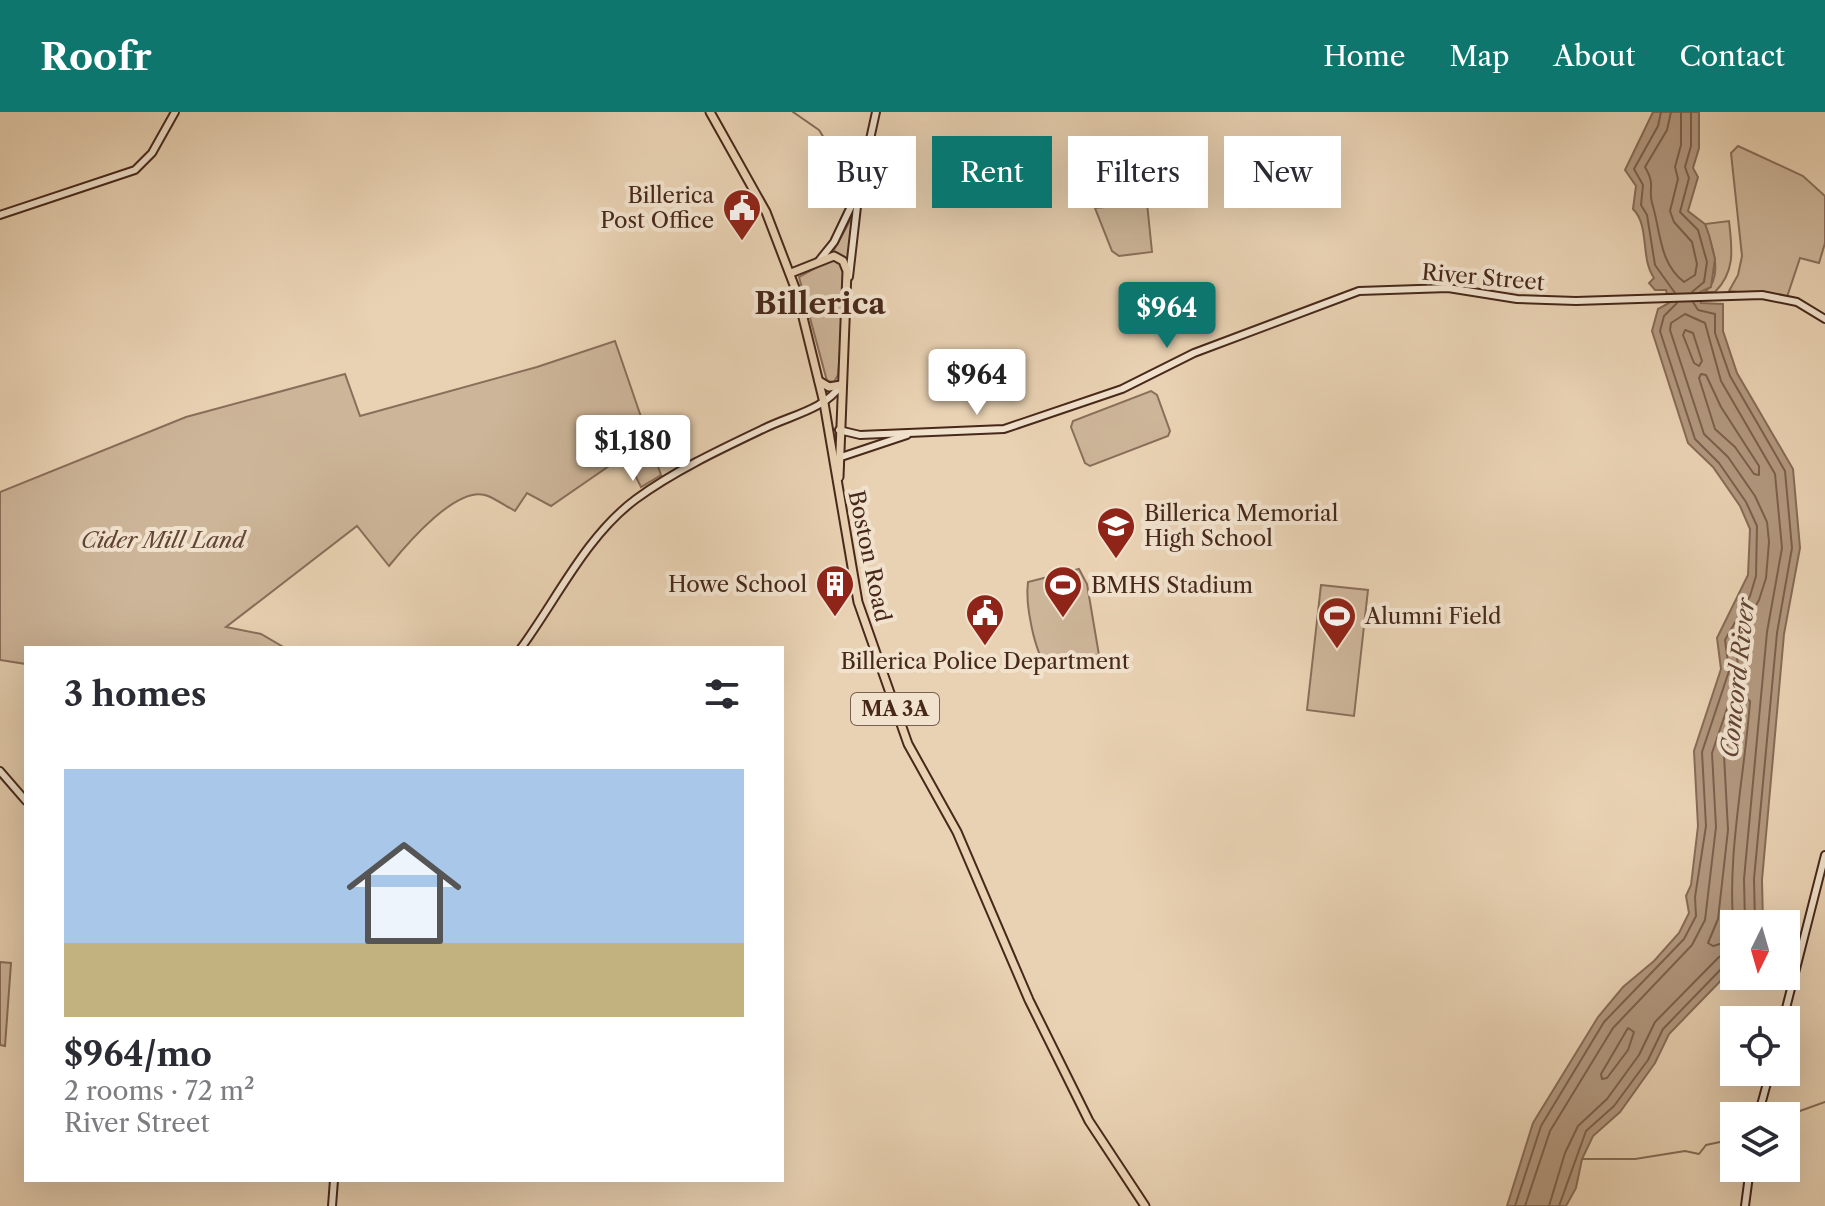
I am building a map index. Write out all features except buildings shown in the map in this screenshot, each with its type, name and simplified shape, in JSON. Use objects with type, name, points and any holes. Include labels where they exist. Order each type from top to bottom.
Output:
[{"type":"main road","points":[[0,215],[135,170],[152,153],[175,112]]},
{"type":"main road","name":"Boston Road","points":[[710,112],[766,212],[791,273],[836,457],[839,495],[858,602],[908,744],[957,832],[1029,1000],[1089,1121],[1145,1206]]},
{"type":"main road","points":[[871,136],[876,112]]},
{"type":"main road","points":[[818,262],[834,242],[850,208]]},
{"type":"main road","points":[[848,281],[857,208]]},
{"type":"main road","points":[[791,273],[834,256],[840,258],[848,281]]},
{"type":"main road","name":"MA 3A","points":[[836,457],[848,281]]},
{"type":"main road","name":"River Street","points":[[839,430],[860,435],[1004,429],[1122,389],[1194,353],[1359,291],[1448,288],[1533,300],[1701,296],[1783,298],[1803,304],[1825,319]]},
{"type":"main road","points":[[819,381],[829,387],[841,385]]},
{"type":"main road","points":[[522,646],[600,533],[619,512],[638,497],[736,443],[824,403],[841,385]]},
{"type":"main road","name":"River Street","points":[[836,457],[918,432]]},
{"type":"main road","points":[[0,771],[24,799]]},
{"type":"main road","points":[[1787,1006],[1825,855]]},
{"type":"main road","points":[[332,1206],[334,1182]]},
{"type":"main road","points":[[1745,1206],[1748,1182]]},
{"type":"green space","points":[[1738,146],[1803,176],[1825,196],[1825,243],[1819,263],[1800,258],[1787,297],[1729,291],[1738,275],[1742,256],[1731,153]]},
{"type":"green space","points":[[1095,208],[1148,208],[1152,252],[1119,256],[1112,251]]},
{"type":"green space","points":[[852,217],[838,375],[834,382],[827,381],[799,277],[828,261]]},
{"type":"green space","points":[[1729,221],[1731,250],[1726,276],[1715,292],[1705,292],[1711,285],[1715,269],[1705,224]]},
{"type":"green space","name":"Cider Mill Land","points":[[615,341],[661,475],[641,487],[625,455],[551,506],[527,493],[515,511],[488,496],[476,494],[462,498],[434,518],[389,566],[357,526],[226,627],[261,634],[282,646],[24,646],[24,664],[0,660],[0,492],[186,417],[345,374],[360,416],[537,367]]},
{"type":"green space","points":[[1151,391],[1157,395],[1170,431],[1168,436],[1090,466],[1085,463],[1071,427],[1073,421]]},
{"type":"green space","name":"BMHS Stadium","points":[[1079,569],[1087,584],[1099,655],[1047,668],[1038,650],[1032,626],[1028,582]]},
{"type":"green space","name":"Alumni Field","points":[[1321,585],[1368,590],[1354,716],[1307,710]]},
{"type":"green space","points":[[0,962],[11,963],[5,1046],[0,1045]]},
{"type":"water","name":"Concord River","points":[[1653,112],[1699,112],[1699,148],[1693,168],[1698,177],[1688,211],[1705,224],[1715,259],[1711,287],[1700,292],[1701,303],[1723,304],[1723,331],[1737,373],[1793,469],[1800,548],[1784,634],[1762,880],[1763,910],[1720,910],[1720,981],[1669,1034],[1655,1063],[1620,1112],[1593,1136],[1582,1159],[1576,1188],[1566,1206],[1507,1206],[1533,1123],[1598,1017],[1623,987],[1654,961],[1679,933],[1689,913],[1686,896],[1691,885],[1698,826],[1694,751],[1721,669],[1717,638],[1748,575],[1750,529],[1740,506],[1713,467],[1688,443],[1652,331],[1658,309],[1669,303],[1666,290],[1655,290],[1649,283],[1654,278],[1647,261],[1641,224],[1633,209],[1636,186],[1625,170]]},
{"type":"waterway","points":[[793,112],[823,136]]},
{"type":"waterway","points":[[1800,1111],[1825,1102]]},
{"type":"waterway","points":[[1582,1159],[1635,1159],[1685,1151],[1699,1154],[1706,1145],[1720,1142]]},
{"type":"place","name":"Billerica Post Office","points":[[742,242]]},
{"type":"place","name":"Billerica Memorial High School","points":[[1116,560]]},
{"type":"place","name":"Howe School","points":[[835,618]]},
{"type":"place","name":"BMHS Stadium","points":[[1063,619]]},
{"type":"place","name":"Billerica Police Department","points":[[985,647]]},
{"type":"place","name":"Alumni Field","points":[[1337,650]]},
{"type":"district","name":"Billerica","points":[[820,304]]}]
